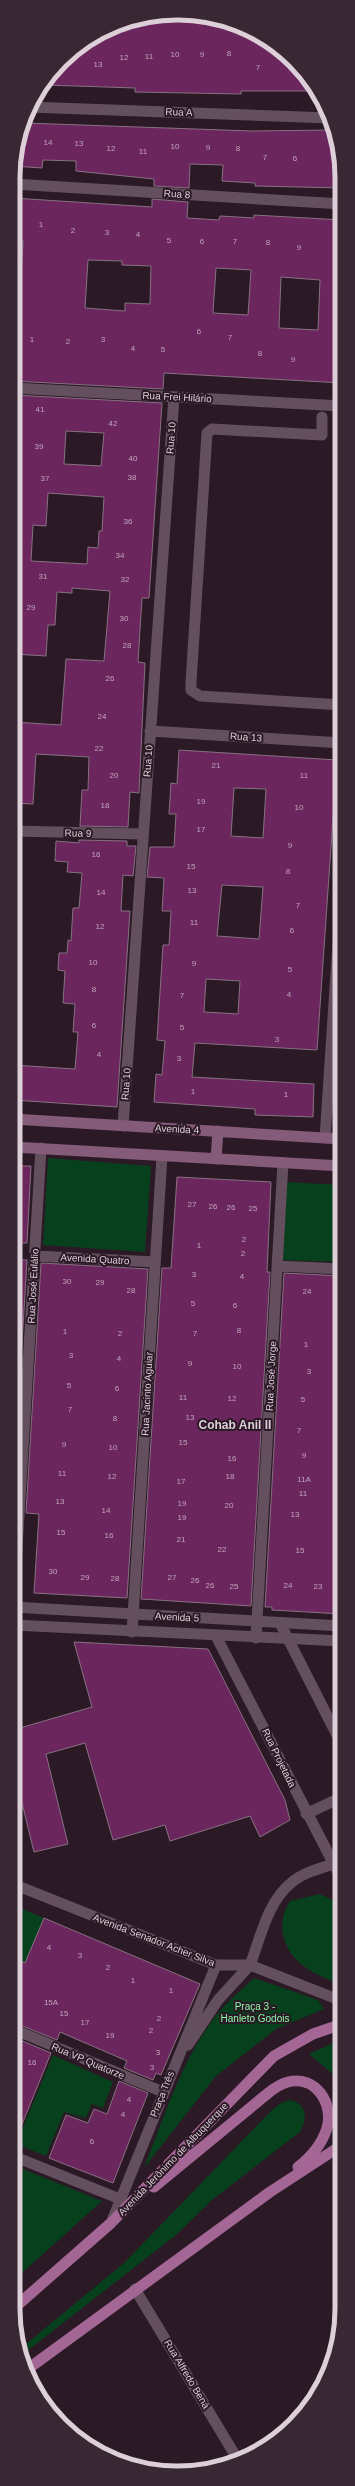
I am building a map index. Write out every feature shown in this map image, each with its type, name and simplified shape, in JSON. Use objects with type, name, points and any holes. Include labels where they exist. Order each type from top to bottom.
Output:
[{"type":"main road","name":"Avenida 4","points":[[20,1119],[335,1139]]},
{"type":"main road","points":[[216,1159],[218,1131]]},
{"type":"main road","points":[[20,1147],[335,1166]]},
{"type":"main road","name":"Avenida Jerônimo de Albuquerque","points":[[20,2303],[111,2223],[274,2056],[306,2037],[335,2027]]},
{"type":"main road","points":[[111,2223],[267,2094],[288,2082],[309,2084],[320,2091],[326,2101],[328,2111],[326,2129],[319,2145],[311,2155],[270,2192]]},
{"type":"main road","points":[[31,2367],[135,2289],[270,2192],[335,2150]]},
{"type":"street","name":"Rua A","points":[[36,107],[323,118]]},
{"type":"street","name":"Rua 8","points":[[20,184],[335,204]]},
{"type":"street","name":"Rua Frei Hilário","points":[[20,388],[335,406]]},
{"type":"street","name":"Rua 10","points":[[123,1126],[174,397]]},
{"type":"street","points":[[322,416],[322,435],[212,429],[207,433],[190,682],[192,690],[200,696],[335,705]]},
{"type":"street","name":"Rua 13","points":[[150,731],[335,743]]},
{"type":"street","name":"Rua 9","points":[[20,831],[143,834]]},
{"type":"street","points":[[326,1138],[335,1004]]},
{"type":"street","name":"Rua José Eulálio","points":[[20,1495],[41,1148]]},
{"type":"street","name":"Rua Jacinto Aguiar","points":[[132,1632],[162,1156]]},
{"type":"street","name":"Rua José Jorge","points":[[256,1638],[283,1163]]},
{"type":"street","name":"Avenida Quatro","points":[[35,1256],[155,1262]]},
{"type":"street","points":[[277,1266],[335,1269]]},
{"type":"street","name":"Avenida 5","points":[[20,1607],[335,1626]]},
{"type":"street","points":[[280,1622],[335,1731]]},
{"type":"street","name":"Avenida 5","points":[[20,1625],[335,1642]]},
{"type":"street","name":"Rua Projetada","points":[[216,1636],[306,1814],[335,1859]]},
{"type":"street","points":[[306,1814],[335,1800]]},
{"type":"street","points":[[163,2092],[207,2016],[227,1989],[250,1965],[263,1929],[280,1895],[290,1883],[304,1874],[335,1863]]},
{"type":"street","name":"Avenida Senador Acher Silva","points":[[20,1887],[216,1965],[250,1965],[335,1998]]},
{"type":"street","name":"Praça Três","points":[[111,2223],[163,2092],[216,1965]]},
{"type":"street","name":"Rua VP Quatorze","points":[[20,2032],[163,2092]]},
{"type":"street","points":[[20,2159],[120,2200]]},
{"type":"street","name":"Rua Alfredo Bená","points":[[135,2289],[235,2455]]},
{"type":"green space","points":[[48,1158],[151,1166],[145,1252],[43,1245]]},
{"type":"green space","points":[[286,1182],[335,1185],[335,1262],[279,1260]]},
{"type":"green space","points":[[320,1894],[335,1902],[335,1983],[316,1974],[300,1963],[288,1947],[282,1929],[285,1910],[290,1901]]},
{"type":"green space","points":[[20,1908],[44,1918],[25,1963],[20,1961]]},
{"type":"green space","name":"Praça 3 - Hanleto Godois","points":[[254,1978],[318,2000],[324,2009],[276,2029],[216,2076],[144,2168],[173,2093],[190,2056],[211,2022],[231,1999]]},
{"type":"green space","points":[[335,2042],[335,2076],[334,2075],[309,2054]]},
{"type":"green space","points":[[53,2055],[113,2082],[103,2108],[92,2104],[86,2118],[64,2112],[46,2156],[20,2146],[20,2134]]},
{"type":"green space","points":[[290,2100],[296,2102],[303,2108],[305,2117],[303,2127],[300,2132],[212,2200],[176,2235],[26,2352],[24,2345],[124,2263],[272,2110],[281,2103]]},
{"type":"green space","points":[[20,2168],[102,2201],[20,2275]]},
{"type":"building","points":[[188,20],[228,28],[256,41],[289,66],[309,91],[241,91],[241,94],[135,92],[135,88],[51,85],[66,66],[74,59],[108,36],[127,28],[157,21]]},
{"type":"building","points":[[30,123],[252,131],[328,130],[334,157],[335,188],[255,186],[255,183],[222,181],[223,165],[190,164],[189,188],[154,186],[154,179],[76,171],[76,161],[43,160],[42,168],[20,166],[25,137]]},
{"type":"building","points":[[20,198],[152,207],[152,199],[188,202],[187,218],[219,220],[220,216],[254,218],[254,215],[335,220],[335,383],[164,373],[163,389],[20,381],[20,282],[23,240],[20,240]],"holes":[[[88,260],[122,261],[122,265],[151,266],[150,304],[125,303],[125,311],[85,308]],[[216,268],[251,270],[248,315],[213,313]],[[281,277],[320,280],[318,330],[279,328]]]},
{"type":"building","points":[[20,395],[162,403],[149,598],[142,598],[138,662],[145,663],[139,793],[130,792],[128,827],[80,826],[82,790],[88,790],[89,757],[36,754],[33,804],[20,803],[20,722],[61,725],[66,659],[104,661],[110,591],[72,588],[72,593],[57,592],[55,625],[48,625],[46,656],[20,654]],"holes":[[[66,431],[104,433],[101,466],[64,464]],[[48,493],[104,497],[102,531],[99,531],[98,548],[88,547],[87,564],[31,561],[33,525],[46,526]]]},
{"type":"building","points":[[179,750],[335,760],[335,789],[317,1050],[195,1043],[192,1077],[314,1084],[313,1117],[255,1115],[255,1109],[154,1102],[156,1074],[162,1075],[165,1041],[157,1040],[163,945],[169,945],[171,911],[162,911],[164,878],[147,877],[150,847],[174,847],[176,814],[169,814],[171,783],[177,784]],"holes":[[[234,788],[266,789],[263,838],[231,836]],[[222,885],[263,887],[259,939],[217,936]],[[206,979],[240,981],[238,1014],[204,1012]]]},
{"type":"building","points":[[79,840],[127,841],[127,846],[136,846],[133,876],[123,875],[121,911],[130,911],[117,1107],[20,1100],[20,1065],[75,1069],[78,1032],[73,1032],[75,1004],[63,1003],[65,971],[58,970],[59,953],[67,953],[68,940],[71,941],[73,908],[79,908],[82,873],[67,872],[68,862],[55,861],[56,841],[79,843]]},
{"type":"building","points":[[20,1166],[31,1166],[27,1243],[20,1243]]},
{"type":"building","points":[[177,1177],[271,1182],[267,1272],[270,1272],[251,1606],[141,1599],[162,1268],[171,1268]]},
{"type":"building","points":[[20,1260],[27,1260],[20,1378]]},
{"type":"building","points":[[41,1263],[148,1269],[127,1598],[34,1593],[39,1514],[26,1513]]},
{"type":"building","points":[[284,1273],[335,1276],[335,1614],[272,1610],[272,1607],[265,1607]]},
{"type":"building","points":[[74,1642],[208,1649],[285,1800],[290,1820],[260,1837],[250,1816],[170,1841],[165,1825],[113,1840],[85,1743],[46,1754],[68,1844],[34,1852],[20,1795],[20,1728],[92,1707]]},
{"type":"building","points":[[44,1918],[200,1984],[161,2075],[156,2073],[153,2080],[124,2068],[127,2061],[60,2032],[57,2040],[20,2025],[20,1961],[25,1963]]},
{"type":"building","points":[[20,2040],[51,2053],[20,2129]]},
{"type":"building","points":[[119,2081],[148,2093],[113,2183],[49,2158],[66,2115],[88,2123],[94,2109],[107,2114]]},
{"type":"district","name":"Cohab Anil II","points":[[235,1425]]}]
